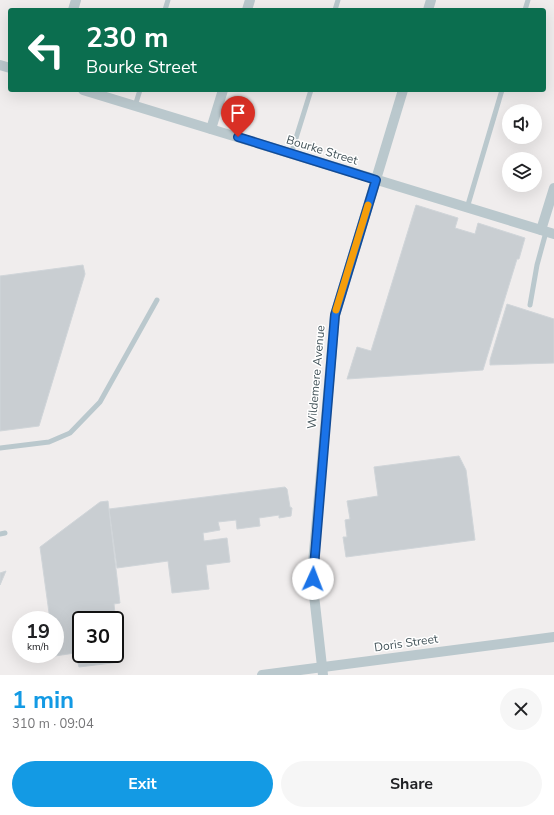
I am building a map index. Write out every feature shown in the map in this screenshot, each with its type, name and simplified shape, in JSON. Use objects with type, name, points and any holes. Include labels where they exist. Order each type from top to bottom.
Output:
[{"type":"street","name":"Bourke Street","points":[[89,92],[547,232]]},
{"type":"street","points":[[211,129],[222,92]]},
{"type":"street","name":"Wildemere Avenue","points":[[323,671],[314,595],[313,563],[335,315],[402,92]]},
{"type":"street","points":[[547,232],[554,188]]},
{"type":"street","name":"Doris Street","points":[[262,675],[323,671],[554,636]]},
{"type":"lane","points":[[135,106],[139,92]]},
{"type":"lane","points":[[291,154],[310,92]]},
{"type":"lane","points":[[467,208],[501,92]]},
{"type":"lane","points":[[530,305],[537,265],[547,232]]},
{"type":"lane","points":[[0,448],[49,442],[70,433],[100,402],[157,300]]},
{"type":"building","points":[[416,205],[458,218],[455,228],[475,234],[478,223],[525,238],[519,259],[517,259],[483,370],[347,379],[357,347],[371,351]]},
{"type":"building","points":[[83,265],[85,274],[39,426],[0,431],[0,276]]},
{"type":"building","points":[[507,304],[554,319],[554,363],[490,365],[490,360]]},
{"type":"building","points":[[459,456],[466,470],[475,540],[346,557],[343,537],[347,537],[345,520],[350,519],[347,501],[378,496],[374,467]]},
{"type":"building","points":[[285,487],[287,489],[290,507],[292,508],[291,516],[279,518],[279,515],[259,518],[260,526],[237,529],[236,520],[218,522],[220,530],[203,533],[204,541],[227,538],[230,562],[206,565],[209,589],[172,593],[168,561],[117,568],[109,509]]},
{"type":"building","points":[[108,501],[120,603],[114,604],[115,611],[72,611],[72,653],[64,655],[64,611],[49,611],[40,547],[100,502]]},
{"type":"building","points":[[6,571],[0,585],[0,573]]},
{"type":"building","points":[[78,663],[112,663],[79,667]]},
{"type":"slow traffic","points":[[336,310],[368,205]]},
{"type":"route","points":[[238,137],[376,180],[335,315],[313,563],[313,579]]}]
